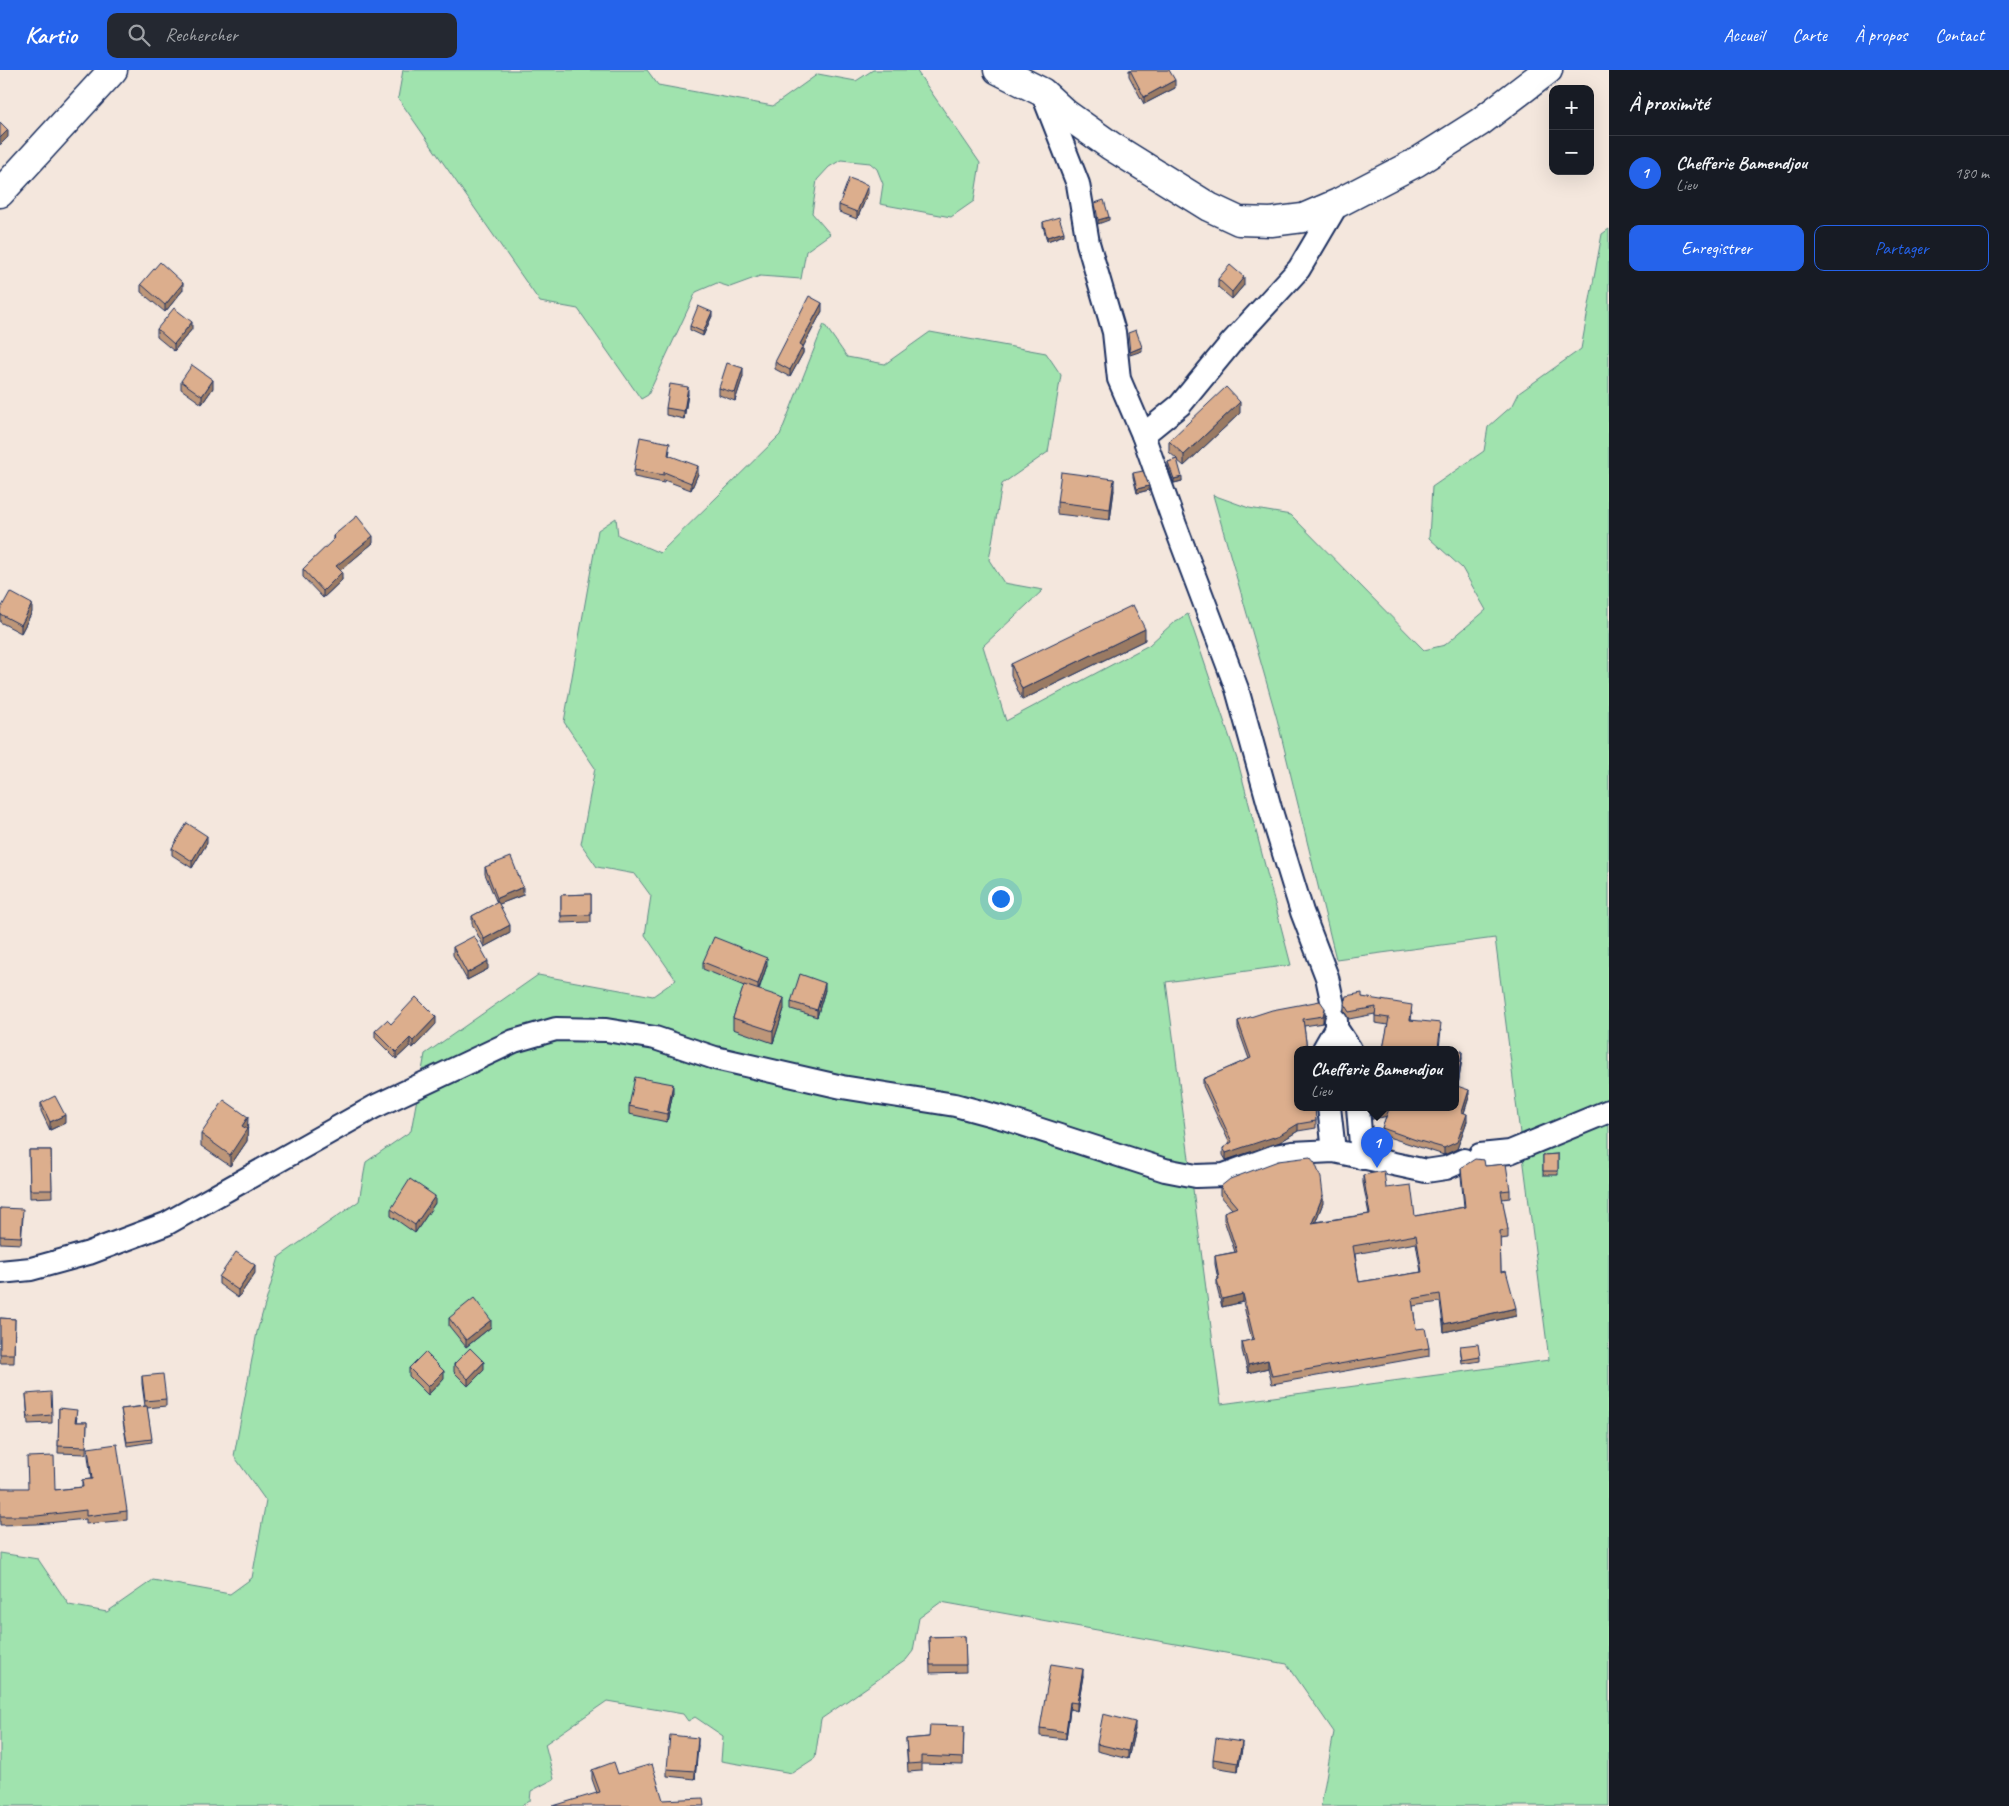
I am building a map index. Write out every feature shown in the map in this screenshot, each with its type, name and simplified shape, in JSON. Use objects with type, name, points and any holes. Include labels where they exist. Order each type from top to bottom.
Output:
[{"type":"main road","points":[[0,193],[113,70]]},
{"type":"main road","points":[[998,70],[1042,92],[1066,114],[1111,146],[1208,207],[1239,221],[1272,222],[1302,218],[1338,203],[1417,162],[1480,122],[1548,70]]},
{"type":"street","points":[[1042,92],[1078,184],[1088,243],[1114,332],[1119,379],[1143,435],[1237,689],[1287,865],[1302,912],[1327,977],[1335,1018],[1349,1046]]},
{"type":"street","points":[[1143,435],[1180,405],[1231,343],[1299,269],[1338,203]]},
{"type":"street","points":[[1325,1046],[1335,1018]]},
{"type":"street","points":[[0,1272],[31,1269],[89,1253],[166,1224],[374,1106],[514,1041],[556,1029],[606,1030],[655,1038],[715,1058],[842,1087],[955,1105],[1006,1119],[1165,1170],[1196,1176],[1224,1175],[1275,1156],[1334,1152],[1426,1171],[1446,1168],[1472,1157],[1510,1152],[1609,1111]]},
{"type":"street","points":[[1329,1111],[1334,1152]]},
{"type":"street","points":[[1358,1111],[1362,1158]]},
{"type":"green space","points":[[403,70],[647,70],[658,85],[773,106],[818,74],[856,81],[873,70],[916,70],[980,163],[974,201],[951,217],[880,204],[883,184],[877,169],[870,163],[841,160],[829,167],[817,180],[812,213],[830,234],[806,251],[801,279],[760,276],[730,287],[717,283],[696,292],[648,395],[641,399],[578,309],[540,302],[398,98]]},
{"type":"green space","points":[[1609,229],[1609,1806],[1321,1806],[1334,1732],[1287,1664],[941,1602],[919,1618],[913,1651],[906,1660],[821,1719],[815,1758],[792,1773],[721,1761],[723,1736],[695,1717],[688,1721],[683,1714],[607,1701],[545,1744],[554,1779],[531,1791],[530,1801],[521,1806],[0,1806],[0,1553],[38,1559],[69,1605],[107,1612],[153,1580],[230,1594],[252,1578],[266,1501],[234,1456],[257,1332],[279,1257],[359,1201],[366,1162],[411,1131],[425,1054],[538,975],[653,996],[676,980],[645,935],[651,896],[635,874],[597,867],[581,844],[595,768],[564,722],[598,530],[616,518],[618,535],[660,553],[780,435],[824,324],[847,357],[885,364],[930,332],[1046,353],[1061,375],[1048,452],[1002,484],[989,560],[1004,583],[1043,590],[983,646],[1006,721],[1149,645],[1174,622],[1188,614],[1238,762],[1291,965],[1166,982],[1221,1404],[1549,1360],[1495,938],[1336,959],[1277,719],[1213,495],[1249,508],[1291,515],[1424,650],[1445,645],[1486,610],[1462,568],[1429,538],[1432,487],[1484,451],[1488,427],[1513,405],[1519,393],[1581,349],[1602,234]]},
{"type":"building","points":[[1130,70],[1169,70],[1175,80],[1144,97]]},
{"type":"building","points":[[0,122],[8,130],[0,138]]},
{"type":"building","points":[[849,178],[868,185],[857,212],[839,205]]},
{"type":"building","points":[[1104,200],[1109,217],[1098,220],[1095,203]]},
{"type":"building","points":[[1059,217],[1064,232],[1047,237],[1043,222]]},
{"type":"building","points":[[160,262],[183,283],[165,305],[141,284]]},
{"type":"building","points":[[1230,265],[1244,277],[1232,292],[1218,279]]},
{"type":"building","points":[[809,296],[822,303],[800,344],[803,346],[790,370],[775,362]]},
{"type":"building","points":[[698,306],[712,312],[703,332],[690,326]]},
{"type":"building","points":[[174,308],[192,322],[174,344],[157,329]]},
{"type":"building","points":[[1136,330],[1142,347],[1130,352],[1128,333]]},
{"type":"building","points":[[727,363],[743,368],[735,393],[719,388]]},
{"type":"building","points":[[192,365],[213,380],[202,396],[181,381]]},
{"type":"building","points":[[670,384],[688,387],[684,411],[666,408]]},
{"type":"building","points":[[1226,387],[1240,402],[1184,455],[1169,441]]},
{"type":"building","points":[[640,437],[670,443],[668,455],[698,466],[691,483],[664,472],[664,475],[634,470]]},
{"type":"building","points":[[1177,459],[1182,477],[1174,479],[1168,462]]},
{"type":"building","points":[[1143,471],[1149,486],[1137,489],[1133,473]]},
{"type":"building","points":[[1061,472],[1114,479],[1110,509],[1057,502]]},
{"type":"building","points":[[357,516],[373,536],[336,566],[342,572],[323,591],[303,569],[335,538],[333,536]]},
{"type":"building","points":[[10,592],[32,604],[21,625],[0,614],[0,610]]},
{"type":"building","points":[[1133,605],[1145,629],[1022,689],[1011,664]]},
{"type":"building","points":[[187,823],[207,836],[192,861],[172,848]]},
{"type":"building","points":[[511,857],[523,887],[497,898],[485,867]]},
{"type":"building","points":[[591,894],[591,915],[561,916],[561,895]]},
{"type":"building","points":[[498,902],[510,925],[484,939],[472,916]]},
{"type":"building","points":[[474,936],[488,961],[467,973],[453,947]]},
{"type":"building","points":[[714,937],[767,958],[758,984],[703,962]]},
{"type":"building","points":[[800,974],[825,983],[817,1010],[791,1002]]},
{"type":"building","points":[[744,985],[784,998],[773,1031],[733,1018]]},
{"type":"building","points":[[1362,993],[1362,997],[1412,1005],[1410,1020],[1441,1023],[1438,1046],[1384,1046],[1389,1018],[1375,1016],[1376,1007],[1349,1012],[1344,1004],[1346,996]]},
{"type":"building","points":[[416,997],[436,1017],[413,1041],[410,1038],[396,1052],[375,1031],[387,1020],[391,1024]]},
{"type":"building","points":[[1320,1001],[1325,1008],[1323,1016],[1303,1019],[1307,1046],[1294,1046],[1294,1111],[1315,1111],[1316,1121],[1298,1124],[1280,1135],[1226,1153],[1223,1148],[1232,1142],[1203,1079],[1251,1058],[1238,1021],[1272,1010]]},
{"type":"building","points":[[1459,1050],[1462,1051],[1459,1072]]},
{"type":"building","points":[[635,1077],[673,1084],[667,1114],[629,1106]]},
{"type":"building","points":[[1459,1087],[1469,1090],[1462,1112],[1467,1114],[1457,1142],[1444,1148],[1382,1128],[1388,1111],[1459,1111]]},
{"type":"building","points":[[55,1096],[65,1115],[50,1122],[41,1103]]},
{"type":"building","points":[[224,1100],[248,1117],[242,1126],[247,1129],[230,1155],[201,1134]]},
{"type":"building","points":[[29,1150],[51,1150],[52,1190],[30,1190]]},
{"type":"building","points":[[1558,1154],[1558,1171],[1543,1171],[1543,1155]]},
{"type":"building","points":[[1310,1157],[1315,1163],[1321,1178],[1323,1195],[1312,1223],[1370,1214],[1363,1175],[1384,1171],[1386,1188],[1411,1185],[1415,1216],[1465,1207],[1461,1168],[1475,1159],[1484,1160],[1485,1166],[1506,1164],[1510,1190],[1501,1191],[1508,1230],[1500,1231],[1501,1272],[1506,1271],[1516,1308],[1444,1324],[1440,1294],[1412,1299],[1416,1329],[1425,1328],[1429,1348],[1272,1376],[1268,1360],[1248,1365],[1242,1342],[1254,1339],[1243,1294],[1222,1299],[1217,1280],[1219,1279],[1215,1256],[1237,1252],[1224,1212],[1237,1207],[1220,1187],[1230,1179],[1278,1161]],"holes":[[[1416,1235],[1422,1272],[1359,1282],[1353,1246]]]},
{"type":"building","points":[[410,1179],[435,1196],[415,1225],[391,1209]]},
{"type":"building","points":[[0,1208],[23,1209],[21,1237],[0,1236]]},
{"type":"building","points":[[236,1252],[255,1265],[238,1290],[219,1277]]},
{"type":"building","points":[[474,1298],[491,1320],[466,1340],[449,1318]]},
{"type":"building","points":[[0,1318],[15,1319],[14,1354],[0,1354]]},
{"type":"building","points":[[1478,1344],[1480,1357],[1462,1360],[1460,1346]]},
{"type":"building","points":[[470,1348],[484,1362],[468,1379],[454,1364]]},
{"type":"building","points":[[425,1352],[444,1371],[428,1387],[409,1368]]},
{"type":"building","points":[[163,1374],[166,1399],[145,1401],[142,1376]]},
{"type":"building","points":[[51,1392],[52,1415],[28,1417],[26,1394]]},
{"type":"building","points":[[147,1406],[152,1439],[127,1442],[121,1409]]},
{"type":"building","points":[[59,1408],[77,1410],[75,1422],[87,1422],[86,1447],[58,1446]]},
{"type":"building","points":[[117,1444],[127,1511],[86,1516],[86,1510],[37,1516],[0,1516],[0,1488],[28,1488],[27,1457],[54,1456],[55,1490],[83,1487],[82,1480],[92,1479],[88,1448]]},
{"type":"building","points":[[965,1636],[966,1665],[930,1665],[929,1637]]},
{"type":"building","points":[[1051,1664],[1083,1669],[1077,1703],[1070,1702],[1066,1732],[1040,1728]]},
{"type":"building","points":[[1103,1714],[1135,1722],[1128,1751],[1097,1744]]},
{"type":"building","points":[[930,1725],[964,1726],[963,1758],[921,1756],[921,1763],[908,1764],[906,1739],[929,1737]]},
{"type":"building","points":[[670,1735],[698,1738],[695,1771],[667,1769]]},
{"type":"building","points":[[1216,1738],[1242,1742],[1238,1763],[1213,1759]]},
{"type":"building","points":[[614,1762],[618,1774],[652,1764],[663,1800],[703,1798],[704,1806],[553,1806],[600,1792],[592,1770]]},
{"type":"place","name":"Chefferie Bamendjou","points":[[1377,1168]]}]
